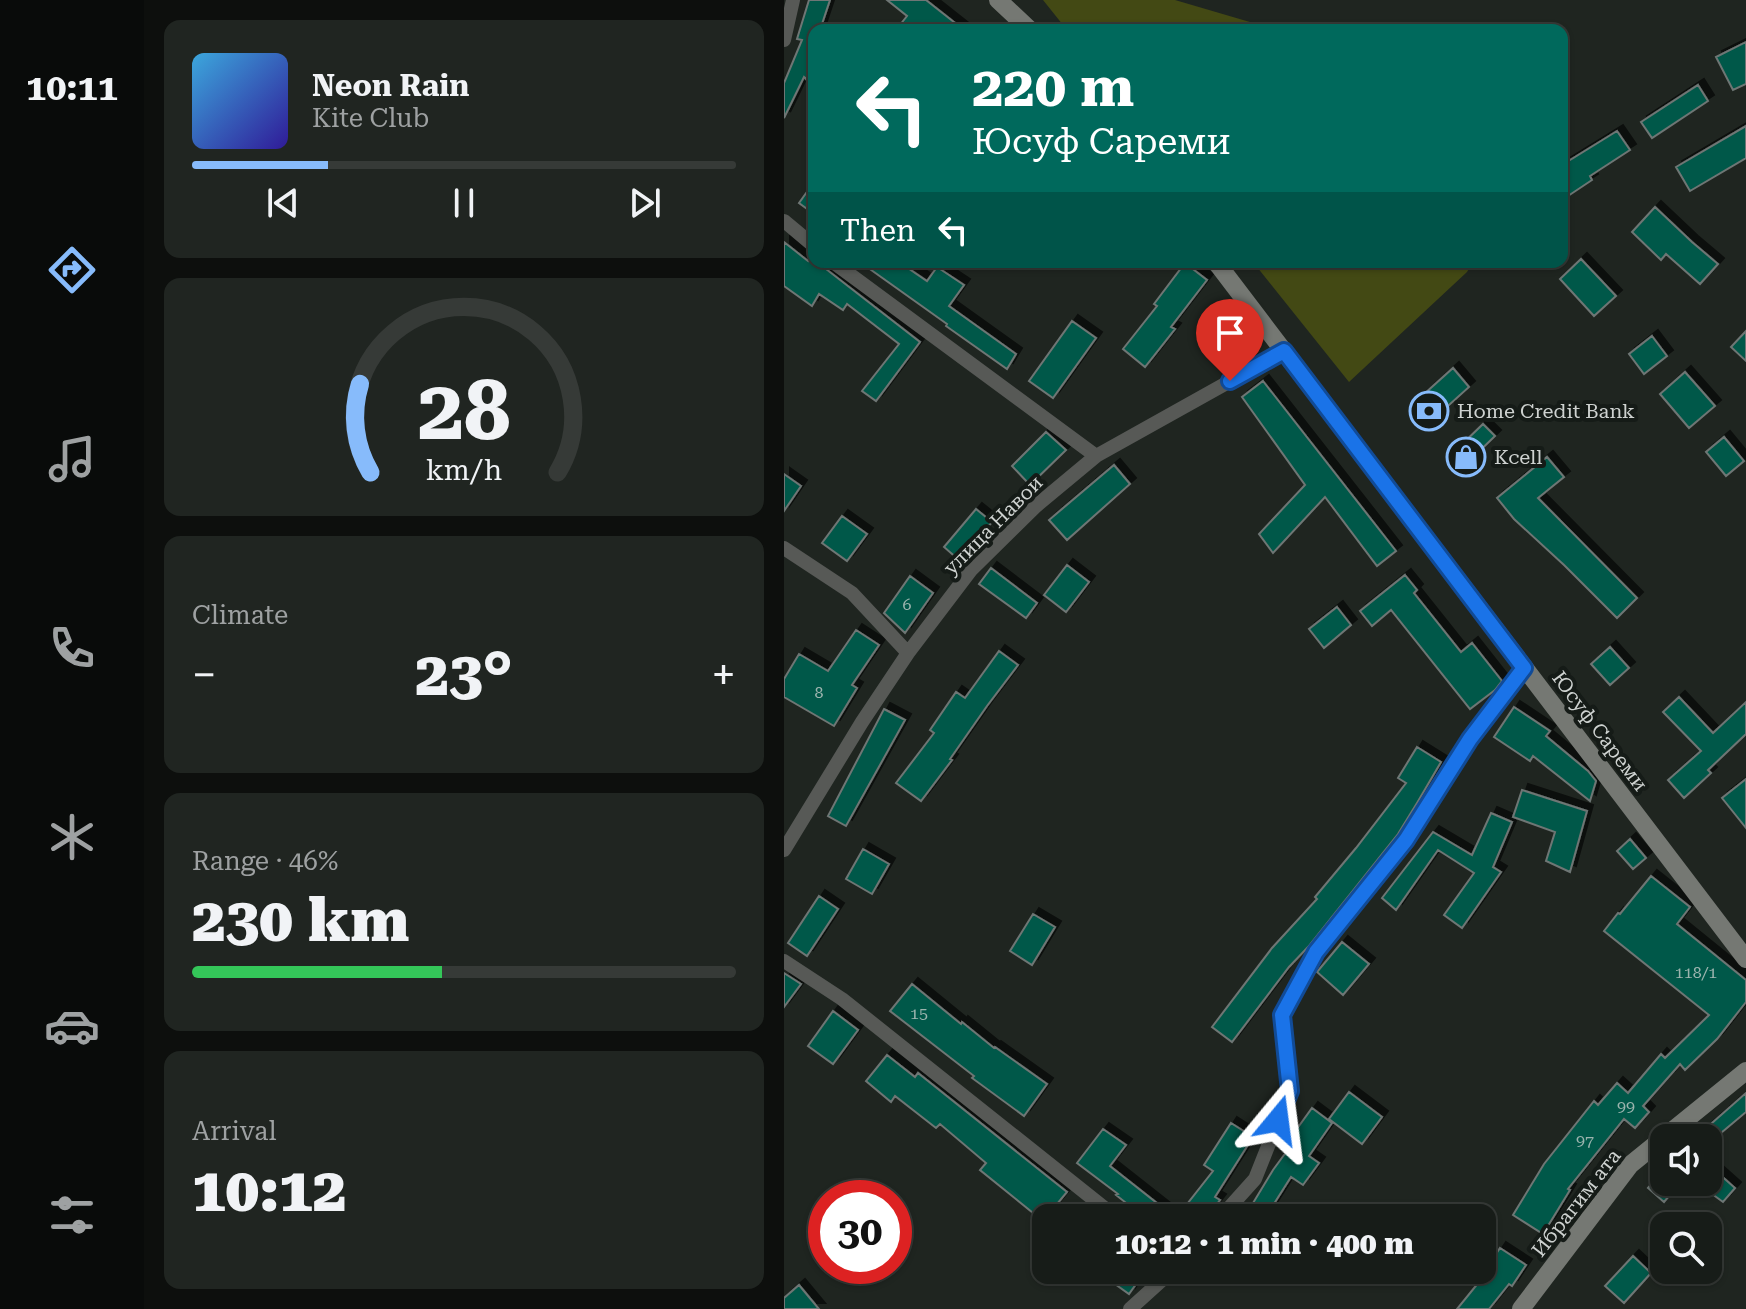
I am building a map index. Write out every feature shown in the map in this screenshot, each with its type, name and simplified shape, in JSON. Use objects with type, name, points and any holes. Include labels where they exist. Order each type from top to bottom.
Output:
[{"type":"main road","points":[[998,0],[1024,24]]},
{"type":"main road","name":"Юсуф Сареми","points":[[1221,268],[1746,959]]},
{"type":"main road","name":"Ибрагим ата","points":[[1521,1309],[1630,1165],[1746,1071]]},
{"type":"street","points":[[784,40],[793,0]]},
{"type":"street","points":[[784,221],[808,241]]},
{"type":"street","points":[[841,268],[1096,456]]},
{"type":"street","name":"улица Навои","points":[[784,850],[908,653],[971,570],[1036,506],[1096,456],[1284,351]]},
{"type":"street","points":[[784,548],[852,593],[908,653]]},
{"type":"street","points":[[1233,1204],[1255,1179],[1290,1091],[1282,1015],[1316,952],[1406,840],[1470,739],[1524,668]]},
{"type":"street","points":[[784,961],[842,999],[1099,1204]]},
{"type":"street","points":[[1130,1309],[1158,1284]]},
{"type":"green space","points":[[1043,0],[1175,0],[1257,24],[1062,24]]},
{"type":"green space","points":[[1258,268],[1469,268],[1467,272],[1349,382]]},
{"type":"building","points":[[809,0],[830,0],[822,24],[808,24],[808,74],[784,118],[784,83],[802,40],[797,39]]},
{"type":"building","points":[[887,0],[926,0],[956,24],[901,24],[907,16]]},
{"type":"building","points":[[1746,42],[1746,84],[1733,90],[1716,57]]},
{"type":"building","points":[[1698,85],[1708,101],[1652,138],[1641,122]]},
{"type":"building","points":[[1746,126],[1746,158],[1690,191],[1676,167]]},
{"type":"building","points":[[1617,131],[1630,150],[1590,176],[1592,180],[1568,196],[1568,161]]},
{"type":"building","points":[[808,190],[808,210],[799,203]]},
{"type":"building","points":[[1655,207],[1718,264],[1700,284],[1666,254],[1661,260],[1632,232]]},
{"type":"building","points":[[784,242],[808,261],[808,268],[824,268],[920,342],[876,401],[862,391],[899,344],[847,304],[843,310],[819,294],[812,306],[784,286]]},
{"type":"building","points":[[1581,259],[1616,296],[1594,316],[1560,279]]},
{"type":"building","points":[[868,268],[908,268],[927,281],[938,268],[964,285],[949,306],[1016,354],[1007,369]]},
{"type":"building","points":[[1181,268],[1191,268],[1207,280],[1145,367],[1123,349],[1157,306],[1154,304]]},
{"type":"building","points":[[1072,321],[1096,338],[1053,398],[1029,381]]},
{"type":"building","points":[[1746,331],[1746,361],[1731,347]]},
{"type":"building","points":[[1652,336],[1667,356],[1644,374],[1629,354]]},
{"type":"building","points":[[1453,368],[1469,387],[1429,423],[1413,404]]},
{"type":"building","points":[[1685,372],[1715,406],[1689,428],[1660,394]]},
{"type":"building","points":[[1263,381],[1396,551],[1377,566],[1325,497],[1273,553],[1259,534],[1305,485],[1242,397]]},
{"type":"building","points":[[1483,424],[1495,436],[1465,465],[1453,453]]},
{"type":"building","points":[[1046,432],[1066,450],[1030,485],[1012,466]]},
{"type":"building","points":[[1724,437],[1744,461],[1726,476],[1706,452]]},
{"type":"building","points":[[1547,457],[1564,477],[1538,498],[1637,598],[1617,618],[1514,519],[1497,498]]},
{"type":"building","points":[[1114,465],[1130,484],[1067,540],[1049,520]]},
{"type":"building","points":[[784,474],[801,486],[784,511]]},
{"type":"building","points":[[976,509],[992,522],[959,560],[944,547]]},
{"type":"building","points":[[842,516],[867,534],[847,561],[822,543]]},
{"type":"building","points":[[1067,565],[1089,582],[1066,612],[1044,595]]},
{"type":"building","points":[[991,568],[1037,603],[1026,618],[979,584]]},
{"type":"building","points":[[1405,575],[1417,590],[1414,593],[1461,652],[1472,643],[1502,681],[1470,709],[1391,610],[1372,626],[1360,611]]},
{"type":"building","points":[[910,576],[933,593],[905,633],[884,613]]},
{"type":"building","points":[[1337,607],[1351,625],[1324,648],[1309,629]]},
{"type":"building","points":[[856,630],[879,645],[852,685],[857,688],[834,726],[784,697],[784,679],[799,654],[828,671]]},
{"type":"building","points":[[1610,647],[1629,668],[1610,685],[1591,664]]},
{"type":"building","points":[[999,651],[1018,665],[921,801],[896,783],[934,733],[930,730],[956,692],[965,698]]},
{"type":"building","points":[[1679,697],[1713,733],[1746,702],[1746,734],[1684,798],[1668,780],[1701,751],[1663,712]]},
{"type":"building","points":[[1514,707],[1550,731],[1546,736],[1588,771],[1596,781],[1590,801],[1533,756],[1530,761],[1494,737]]},
{"type":"building","points":[[884,709],[905,720],[846,826],[828,816]]},
{"type":"building","points":[[1417,747],[1441,762],[1398,834],[1232,1042],[1212,1027],[1272,948],[1317,899],[1315,897],[1406,783],[1398,778]]},
{"type":"building","points":[[1746,779],[1746,828],[1722,798]]},
{"type":"building","points":[[1522,790],[1587,811],[1570,872],[1546,861],[1555,832],[1513,817]]},
{"type":"building","points":[[1491,813],[1512,822],[1493,867],[1501,872],[1462,928],[1444,915],[1474,873],[1438,850],[1396,910],[1382,898],[1433,832],[1472,855]]},
{"type":"building","points":[[1630,839],[1646,858],[1633,869],[1617,851]]},
{"type":"building","points":[[863,849],[889,864],[872,894],[846,879]]},
{"type":"building","points":[[1651,876],[1690,907],[1677,924],[1746,980],[1746,1002],[1717,1039],[1685,1070],[1680,1064],[1643,1106],[1649,1112],[1635,1128],[1624,1119],[1568,1189],[1543,1234],[1513,1215],[1544,1164],[1594,1101],[1598,1105],[1617,1083],[1628,1093],[1661,1054],[1665,1058],[1709,1015],[1604,931]]},
{"type":"building","points":[[819,896],[838,909],[807,956],[788,943]]},
{"type":"building","points":[[1033,914],[1055,927],[1032,965],[1010,951]]},
{"type":"building","points":[[1342,942],[1369,964],[1343,995],[1317,972]]},
{"type":"building","points":[[784,973],[801,984],[784,1007]]},
{"type":"building","points":[[912,984],[961,1024],[1047,1084],[1024,1116],[890,1011]]},
{"type":"building","points":[[833,1011],[858,1030],[833,1064],[808,1046]]},
{"type":"building","points":[[887,1055],[915,1077],[918,1073],[1067,1192],[1057,1204],[1032,1204],[1032,1212],[980,1170],[986,1163],[940,1124],[936,1128],[895,1096],[891,1102],[866,1081]]},
{"type":"building","points":[[1349,1092],[1382,1117],[1362,1144],[1329,1119]]},
{"type":"building","points":[[1746,1093],[1746,1112],[1722,1132],[1722,1124],[1711,1124]]},
{"type":"building","points":[[1312,1108],[1332,1123],[1309,1156],[1319,1163],[1303,1185],[1291,1177],[1274,1204],[1252,1204],[1295,1140],[1291,1137]]},
{"type":"building","points":[[1231,1123],[1253,1137],[1215,1197],[1220,1200],[1217,1204],[1187,1204],[1213,1171],[1204,1165]]},
{"type":"building","points":[[1103,1129],[1126,1145],[1110,1166],[1158,1204],[1127,1204],[1077,1163]]},
{"type":"building","points":[[1722,1176],[1735,1188],[1723,1202],[1715,1196],[1722,1196]]},
{"type":"building","points":[[1500,1248],[1526,1265],[1512,1286],[1509,1284],[1489,1309],[1457,1309],[1477,1284],[1496,1284],[1496,1254]]},
{"type":"building","points":[[1633,1256],[1650,1272],[1624,1303],[1605,1286]]},
{"type":"building","points":[[1115,1284],[1136,1284],[1129,1294]]},
{"type":"building","points":[[799,1285],[819,1309],[784,1309],[784,1298]]},
{"type":"place","name":"Home Credit Bank","points":[[1429,411]]},
{"type":"place","name":"Kcell","points":[[1466,457]]},
{"type":"route","points":[[1230,381],[1284,351],[1524,668],[1470,739],[1406,840],[1316,952],[1282,1015],[1290,1091],[1278,1120]]}]
